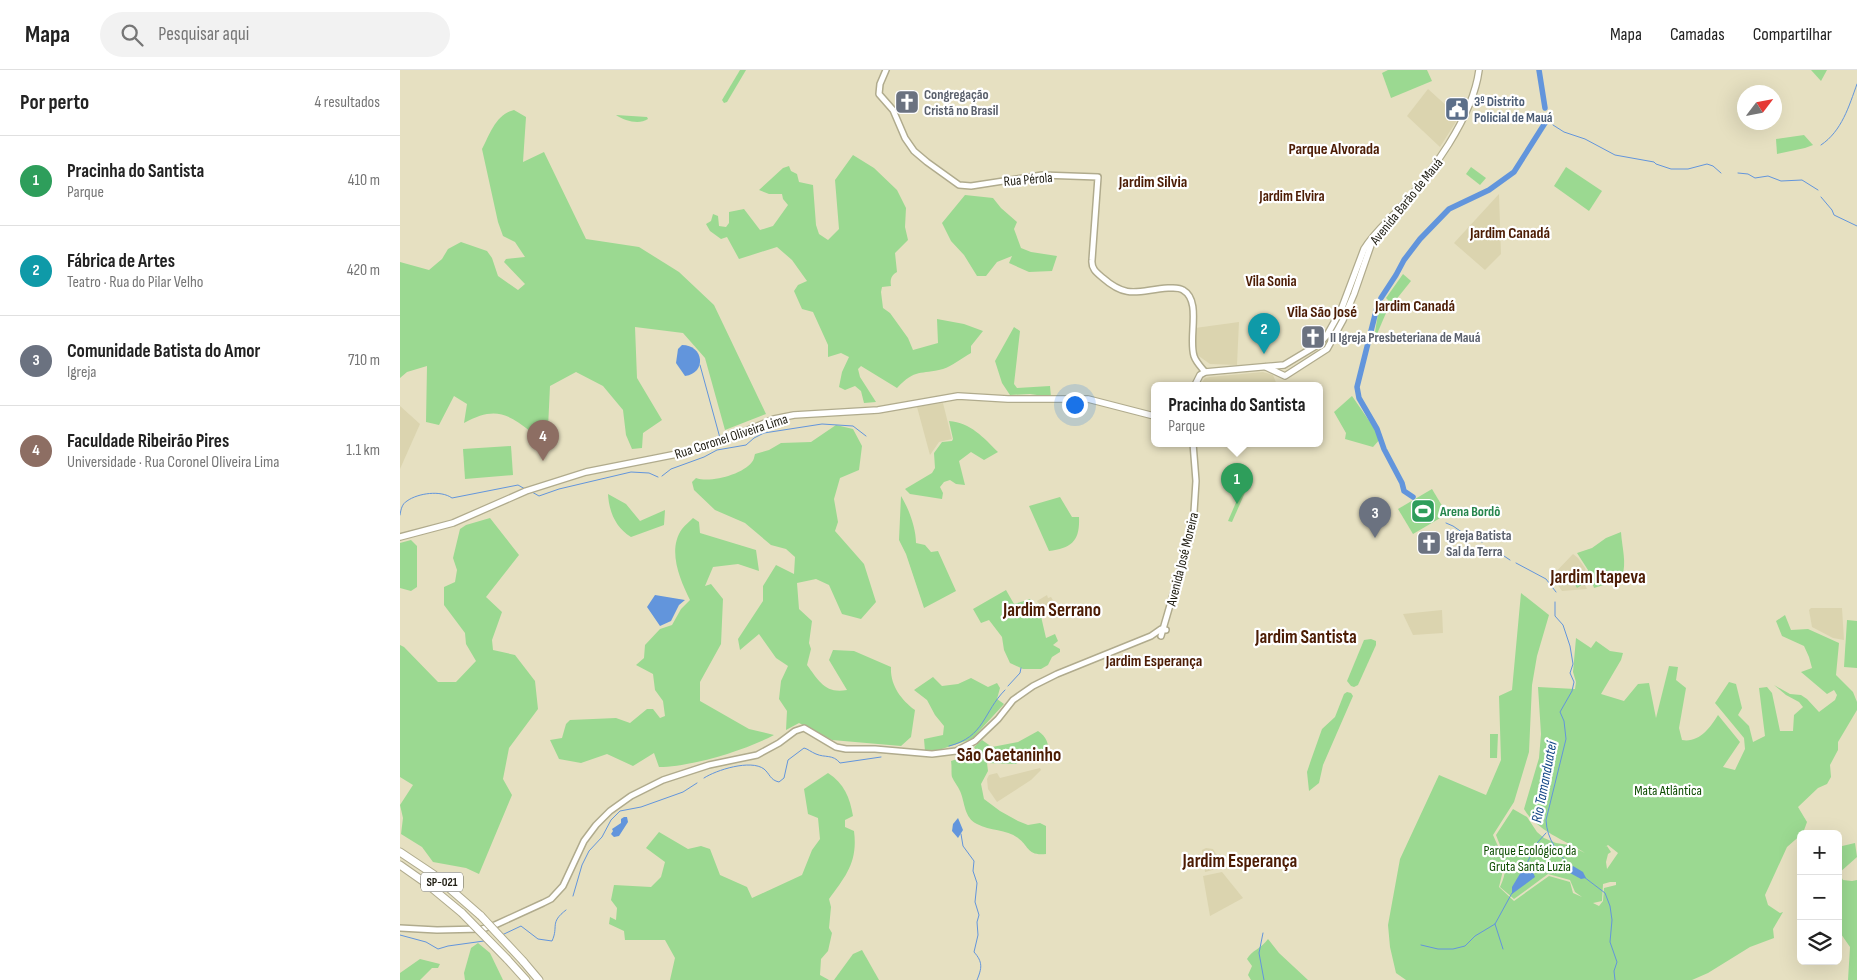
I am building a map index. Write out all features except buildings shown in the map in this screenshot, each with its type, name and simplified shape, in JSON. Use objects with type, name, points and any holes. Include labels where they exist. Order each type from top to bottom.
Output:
[{"type":"highway","name":"SP-021","points":[[400,852],[433,874],[481,916],[539,980]]},
{"type":"highway","name":"SP-021","points":[[400,865],[427,884],[462,913],[526,980]]},
{"type":"main road","name":"Rua Pérola","points":[[886,70],[880,84],[879,94],[893,110],[905,138],[920,157],[959,185],[971,186],[1042,175],[1098,177],[1091,264],[1093,269],[1112,286],[1124,292],[1174,288],[1181,288],[1185,291],[1193,306],[1192,340],[1194,355],[1205,372]]},
{"type":"main road","name":"Avenida Barão de Mauá","points":[[1266,367],[1284,365],[1319,344],[1327,335],[1341,310],[1372,242],[1421,186],[1464,124],[1479,88],[1480,70]]},
{"type":"main road","name":"Avenida Barão de Mauá","points":[[1266,367],[1283,376],[1327,349],[1349,307],[1360,267]]},
{"type":"main road","points":[[1292,360],[1287,369],[1290,371],[1296,369]]},
{"type":"main road","points":[[1196,382],[1200,375],[1205,372],[1266,367]]},
{"type":"main road","name":"Rua Coronel Oliveira Lima","points":[[400,537],[453,523],[526,491],[586,472],[682,453],[727,439],[782,417],[812,413],[878,410],[958,396],[1008,399],[1096,400],[1151,415]]},
{"type":"main road","name":"Avenida José Moreira","points":[[400,928],[437,930],[489,928],[552,899],[561,893],[584,841],[596,825],[610,811],[630,796],[663,780],[708,765],[757,755],[800,729],[810,731],[836,747],[846,749],[875,749],[932,754],[956,751],[975,741],[998,719],[1013,700],[1033,686],[1057,674],[1151,636],[1163,633],[1191,533],[1196,482],[1193,447]]},
{"type":"shaded area","points":[[1428,89],[1459,117],[1440,147],[1407,116]]},
{"type":"shaded area","points":[[1499,194],[1501,254],[1485,270],[1454,243]]},
{"type":"shaded area","points":[[1239,322],[1237,365],[1210,364],[1196,354],[1195,328]]},
{"type":"shaded area","points":[[1263,372],[1273,375],[1276,382],[1202,382],[1205,378]]},
{"type":"shaded area","points":[[943,403],[952,439],[939,442],[930,455],[917,407]]},
{"type":"shaded area","points":[[400,406],[420,424],[400,469]]},
{"type":"shaded area","points":[[1573,554],[1585,568],[1590,581],[1585,585],[1587,589],[1562,591],[1552,576]]},
{"type":"shaded area","points":[[1047,595],[1054,602],[1042,609],[1037,601]]},
{"type":"shaded area","points":[[1811,608],[1842,608],[1844,640],[1833,638],[1812,627],[1809,610]]},
{"type":"shaded area","points":[[1442,610],[1443,633],[1413,635],[1403,614]]},
{"type":"shaded area","points":[[1040,768],[1041,770],[1031,780],[997,802],[988,789],[987,779],[989,775],[997,773],[1000,778]]},
{"type":"shaded area","points":[[1206,848],[1213,849],[1224,867],[1205,872],[1202,850]]},
{"type":"shaded area","points":[[1222,872],[1243,898],[1210,916],[1203,876]]},
{"type":"green space","points":[[740,70],[746,70],[727,102],[724,103],[722,100]]},
{"type":"green space","points":[[1388,70],[1427,70],[1432,81],[1391,98],[1382,73]]},
{"type":"green space","points":[[1811,70],[1827,70],[1821,81]]},
{"type":"green space","points":[[514,110],[526,117],[523,162],[544,152],[586,239],[639,247],[679,272],[714,305],[766,414],[725,430],[705,358],[683,333],[635,327],[637,378],[662,420],[643,433],[642,448],[632,449],[626,435],[623,410],[603,386],[576,372],[550,386],[548,428],[530,431],[513,419],[498,414],[483,415],[464,423],[467,404],[454,396],[439,425],[426,422],[427,366],[407,372],[400,378],[400,262],[429,270],[442,259],[448,249],[461,242],[487,251],[492,258],[498,276],[518,290],[525,284],[504,262],[506,259],[525,257],[515,242],[503,236],[498,222],[482,149],[498,120]]},
{"type":"green space","points":[[616,115],[647,117],[648,119],[640,122],[632,121]]},
{"type":"green space","points":[[1804,135],[1813,145],[1777,154],[1776,139]]},
{"type":"green space","points":[[853,155],[874,168],[897,190],[906,208],[905,227],[908,240],[895,253],[897,272],[891,278],[891,286],[882,287],[881,292],[883,308],[890,313],[908,338],[913,350],[938,343],[937,319],[964,324],[983,331],[971,346],[971,353],[943,369],[918,373],[909,377],[897,388],[861,366],[858,369],[860,377],[876,402],[864,403],[861,391],[855,386],[845,390],[839,387],[842,372],[849,357],[841,353],[828,357],[828,345],[813,312],[802,309],[794,291],[798,285],[807,281],[792,260],[777,247],[739,259],[727,237],[721,239],[710,231],[706,224],[711,221],[713,214],[718,216],[719,226],[726,227],[729,223],[729,212],[744,209],[760,230],[773,226],[788,205],[783,199],[782,194],[769,194],[759,190],[783,168],[789,166],[791,171],[797,174],[799,182],[813,185],[816,225],[819,234],[828,240],[839,229],[835,180]]},
{"type":"green space","points":[[1471,167],[1486,178],[1480,185],[1466,174]]},
{"type":"green space","points":[[1566,167],[1602,191],[1589,211],[1554,186]]},
{"type":"green space","points":[[965,195],[993,198],[1017,222],[1014,229],[1021,248],[1031,252],[1057,256],[1052,271],[1029,272],[1009,263],[1012,256],[997,262],[986,276],[977,276],[964,255],[951,241],[942,223]]},
{"type":"green space","points":[[1403,274],[1411,281],[1395,301],[1389,301],[1386,298]]},
{"type":"green space","points":[[1379,308],[1386,310],[1386,313],[1377,334],[1375,332]]},
{"type":"green space","points":[[1014,327],[1020,331],[1014,384],[1017,388],[1050,386],[1051,397],[1030,394],[1010,395],[1002,383],[995,361]]},
{"type":"green space","points":[[1352,396],[1381,438],[1373,447],[1345,439],[1346,433],[1334,412]]},
{"type":"green space","points":[[949,421],[957,422],[970,428],[982,436],[998,452],[984,460],[971,452],[959,461],[965,485],[956,484],[950,480],[944,482],[940,487],[943,493],[942,499],[910,494],[905,489],[932,473],[935,468],[934,453],[942,442],[952,441]]},
{"type":"green space","points":[[836,425],[853,429],[862,446],[859,470],[840,478],[834,499],[838,522],[835,531],[864,564],[876,602],[861,619],[842,614],[829,585],[816,579],[797,583],[799,609],[812,621],[809,643],[811,649],[807,665],[823,685],[839,691],[847,690],[829,660],[833,650],[854,651],[891,667],[892,680],[897,692],[915,710],[911,737],[901,746],[832,740],[799,723],[786,730],[787,711],[779,699],[781,681],[788,666],[776,658],[759,634],[740,650],[738,639],[763,601],[763,586],[776,565],[794,574],[795,557],[786,549],[771,545],[745,523],[715,510],[694,490],[692,482],[696,478],[717,479],[734,474],[747,467],[753,461],[755,454],[769,450],[781,443],[811,442]]},
{"type":"green space","points":[[511,446],[513,475],[465,479],[463,449]]},
{"type":"green space","points":[[1243,486],[1247,488],[1232,522],[1228,521]]},
{"type":"green space","name":"Arena Bordô","points":[[1432,489],[1447,514],[1413,534],[1398,509]]},
{"type":"green space","points":[[608,494],[626,504],[640,521],[665,510],[664,525],[631,537],[625,533],[614,518]]},
{"type":"green space","points":[[901,496],[912,519],[916,543],[925,545],[931,552],[938,551],[956,591],[924,608],[906,554],[899,540]]},
{"type":"green space","points":[[1060,497],[1072,517],[1079,517],[1078,532],[1076,538],[1069,545],[1049,551],[1029,506]]},
{"type":"green space","points":[[490,518],[519,555],[486,597],[502,612],[492,640],[493,650],[515,655],[535,681],[538,709],[509,748],[503,779],[512,795],[479,874],[466,868],[433,862],[422,847],[401,834],[403,818],[400,805],[413,785],[400,777],[400,645],[438,682],[456,682],[476,661],[466,644],[465,633],[444,605],[444,587],[455,582],[457,570],[453,558],[460,529],[466,525]]},
{"type":"green space","points":[[693,518],[699,522],[700,533],[756,550],[759,571],[738,564],[713,567],[705,586],[711,584],[723,599],[721,644],[700,682],[700,701],[749,729],[774,735],[718,757],[672,766],[659,767],[654,753],[633,766],[607,754],[581,763],[559,759],[550,740],[562,738],[566,724],[570,720],[616,718],[630,723],[647,709],[653,709],[660,718],[665,716],[663,701],[655,690],[653,674],[636,665],[644,658],[645,645],[660,629],[672,625],[681,609],[690,600],[679,574],[675,555],[678,537],[682,529]]},
{"type":"green space","points":[[1621,532],[1624,561],[1622,577],[1616,581],[1594,588],[1588,570],[1577,553],[1592,548],[1606,538]]},
{"type":"green space","points":[[411,540],[417,546],[417,587],[411,591],[400,588],[400,543]]},
{"type":"green space","points":[[1583,574],[1588,581],[1577,588],[1573,581]]},
{"type":"green space","points":[[1006,590],[1014,604],[1030,599],[1040,612],[1046,638],[1055,634],[1058,641],[1053,645],[1060,649],[1060,652],[1052,657],[1048,665],[1041,669],[1023,669],[1010,663],[1004,650],[1002,637],[989,620],[981,623],[973,609]]},
{"type":"green space","points":[[1521,593],[1549,615],[1537,656],[1532,685],[1529,752],[1514,802],[1493,835],[1505,862],[1496,835],[1513,809],[1527,817],[1537,832],[1544,838],[1556,843],[1569,845],[1585,853],[1544,829],[1524,809],[1539,758],[1541,734],[1538,687],[1575,689],[1576,682],[1573,672],[1576,638],[1591,648],[1596,641],[1610,651],[1623,653],[1621,660],[1601,694],[1624,701],[1638,684],[1649,683],[1656,718],[1669,666],[1678,667],[1676,680],[1686,688],[1679,728],[1682,740],[1699,737],[1708,729],[1718,715],[1740,742],[1723,767],[1735,770],[1745,749],[1744,738],[1715,703],[1729,682],[1736,684],[1742,708],[1738,715],[1749,726],[1753,742],[1765,736],[1759,688],[1767,687],[1772,693],[1780,731],[1793,731],[1794,715],[1803,707],[1799,702],[1786,695],[1774,685],[1790,694],[1801,695],[1819,712],[1835,700],[1837,695],[1834,690],[1827,694],[1801,672],[1812,668],[1804,646],[1782,636],[1776,621],[1785,615],[1791,630],[1808,629],[1839,643],[1836,675],[1853,692],[1857,702],[1857,710],[1838,742],[1838,750],[1830,765],[1831,777],[1827,784],[1818,788],[1798,807],[1807,822],[1804,830],[1797,830],[1797,838],[1787,847],[1765,895],[1768,905],[1780,913],[1783,912],[1773,929],[1774,938],[1750,947],[1708,973],[1692,980],[1406,980],[1396,973],[1390,947],[1388,925],[1400,859],[1439,775],[1486,795],[1501,760],[1499,696],[1512,690]],"holes":[[[1608,845],[1618,853],[1607,869],[1606,862],[1608,854],[1611,852],[1607,846],[1605,847]],[[1505,862],[1505,873],[1500,887],[1514,899],[1548,874],[1570,880],[1575,892],[1582,897],[1573,893],[1570,882],[1549,876],[1514,901],[1499,887]],[[1616,882],[1616,885],[1604,888],[1603,901],[1599,906],[1593,903],[1602,901],[1603,884]]]},
{"type":"green space","points":[[1847,620],[1857,621],[1857,668],[1844,667]]},
{"type":"green space","points":[[1371,639],[1376,641],[1376,645],[1358,685],[1351,686],[1347,681],[1364,640]]},
{"type":"green space","points":[[933,677],[942,686],[958,684],[971,678],[988,687],[997,683],[1000,688],[997,699],[1004,704],[972,739],[939,750],[925,751],[924,739],[943,735],[944,726],[935,715],[927,700],[914,690]]},
{"type":"green space","points":[[1347,692],[1353,696],[1323,765],[1319,783],[1309,791],[1307,772],[1322,729],[1335,717],[1344,694]]},
{"type":"green space","points":[[1038,731],[1047,741],[1048,763],[1037,763],[1028,749],[1016,764],[987,763],[988,771],[981,784],[984,799],[1000,811],[1028,825],[1040,823],[1046,826],[1046,854],[1032,852],[1022,841],[1013,835],[982,826],[973,821],[967,814],[960,791],[952,777],[951,761],[967,756],[980,755],[974,747],[982,740],[992,747],[1018,742]]},
{"type":"green space","points":[[1490,734],[1498,734],[1497,758],[1490,758]]},
{"type":"green space","points":[[828,773],[838,781],[848,797],[853,816],[845,820],[845,827],[854,831],[855,842],[849,868],[829,899],[831,907],[829,928],[832,933],[828,951],[821,959],[820,975],[829,980],[670,980],[675,958],[665,940],[625,940],[624,931],[609,924],[610,917],[616,920],[617,908],[611,900],[614,885],[651,887],[661,877],[665,862],[646,848],[659,832],[688,849],[701,846],[710,849],[720,875],[747,887],[752,898],[802,875],[812,850],[820,839],[818,818],[808,814],[804,789]]},
{"type":"green space","points":[[1855,843],[1857,857],[1842,870],[1842,846]]},
{"type":"green space","points":[[1842,878],[1843,880],[1857,880],[1857,980],[1848,980],[1850,947],[1842,935]]},
{"type":"green space","points":[[1268,939],[1279,953],[1308,980],[1251,980],[1248,975],[1252,966],[1247,959],[1251,953]]},
{"type":"green space","points":[[478,943],[490,953],[503,980],[465,980],[464,973],[471,948]]},
{"type":"green space","points":[[862,950],[879,980],[834,980],[853,954]]},
{"type":"green space","points":[[420,959],[440,964],[438,968],[432,968],[420,980],[400,980],[400,973]]},
{"type":"water","points":[[682,345],[695,349],[700,359],[700,365],[697,370],[685,376],[676,363],[678,349]]},
{"type":"water","points":[[655,595],[685,600],[679,605],[671,621],[660,626],[647,607]]},
{"type":"water","points":[[627,817],[628,822],[619,836],[614,837],[611,834],[612,829],[621,823],[621,819]]},
{"type":"water","points":[[958,818],[963,830],[958,838],[952,831],[953,824]]},
{"type":"water","points":[[1573,866],[1583,872],[1586,878],[1581,879],[1570,873],[1570,868]]},
{"type":"water","points":[[1524,867],[1533,872],[1535,877],[1512,894],[1512,887]]},
{"type":"waterway","name":"Rio Tamanduateí","points":[[1539,70],[1545,108]]},
{"type":"waterway","points":[[1821,145],[1840,125],[1857,84]]},
{"type":"waterway","name":"Rio Tamanduateí","points":[[1381,298],[1404,260],[1420,239],[1449,209],[1489,190],[1514,172],[1545,123],[1545,118]]},
{"type":"waterway","points":[[1553,125],[1564,132],[1585,139],[1615,155],[1654,162],[1671,169],[1688,169],[1707,164],[1713,166],[1721,173]]},
{"type":"waterway","points":[[1738,173],[1748,174],[1755,178],[1768,176],[1781,181],[1802,180],[1818,190]]},
{"type":"waterway","points":[[1821,197],[1834,215],[1857,226]]},
{"type":"waterway","name":"Rio Tamanduateí","points":[[1377,307],[1357,387],[1359,398],[1377,429],[1384,449],[1402,483],[1404,491],[1413,497]]},
{"type":"waterway","points":[[700,365],[720,438]]},
{"type":"waterway","points":[[662,476],[671,469],[704,457],[717,450],[746,445],[764,433],[822,424],[853,426],[866,436]]},
{"type":"waterway","points":[[532,492],[539,496],[559,489],[631,472],[649,473],[658,477]]},
{"type":"waterway","points":[[400,515],[405,502],[423,494],[436,493],[452,498],[518,485],[525,489]]},
{"type":"waterway","name":"Rio Tamanduateí","points":[[1446,523],[1466,535]]},
{"type":"waterway","name":"Rio Tamanduateí","points":[[1471,537],[1482,542]]},
{"type":"waterway","name":"Rio Tamanduateí","points":[[1501,554],[1510,560]]},
{"type":"waterway","name":"Rio Tamanduateí","points":[[1516,563],[1546,579],[1556,592]]},
{"type":"waterway","name":"Rio Tamanduateí","points":[[1555,602],[1555,616],[1563,625],[1570,646],[1573,664],[1570,673],[1574,682],[1572,691],[1560,712],[1564,721],[1566,739],[1546,820],[1551,840],[1571,867]]},
{"type":"waterway","points":[[1008,686],[1020,673],[1021,668]]},
{"type":"waterway","points":[[949,746],[970,737],[1005,690]]},
{"type":"waterway","points":[[704,778],[725,769],[751,765],[764,769],[772,778],[779,782],[784,778],[788,760],[804,748],[819,755],[835,758],[840,763],[881,757]]},
{"type":"waterway","points":[[573,896],[582,865],[589,851],[602,837],[611,820],[620,811],[641,807],[683,792],[697,783]]},
{"type":"waterway","points":[[1525,867],[1537,843],[1546,833]]},
{"type":"waterway","points":[[961,834],[963,846],[974,861],[973,871],[977,883],[975,902],[979,915],[977,922],[978,935],[974,952],[981,965],[977,980]]},
{"type":"waterway","name":"Rio Tamanduateí","points":[[1584,877],[1605,893],[1610,906],[1612,920],[1610,942],[1617,962],[1614,971],[1615,980]]},
{"type":"waterway","points":[[1421,945],[1438,949],[1453,949],[1465,946],[1475,936],[1495,924],[1512,893]]},
{"type":"waterway","points":[[502,935],[521,926],[538,939],[552,941],[556,922],[566,910]]},
{"type":"waterway","points":[[1495,924],[1503,949]]},
{"type":"waterway","points":[[1263,933],[1259,953],[1264,980]]},
{"type":"waterway","points":[[400,935],[426,942],[438,949],[484,941]]},
{"type":"place","name":"Congregação Cristã no Brasil","points":[[907,102]]},
{"type":"place","name":"3º Distrito Policial de Mauá","points":[[1457,109]]},
{"type":"place","name":"II Igreja Presbeteriana de Mauá","points":[[1313,337]]},
{"type":"place","name":"Fábrica de Artes","points":[[1264,354]]},
{"type":"place","name":"Faculdade Ribeirão Pires","points":[[543,461]]},
{"type":"place","name":"Pracinha do Santista","points":[[1237,504]]},
{"type":"place","name":"Arena Bordô","points":[[1423,511]]},
{"type":"place","name":"Comunidade Batista do Amor","points":[[1375,538]]},
{"type":"place","name":"Igreja Batista Sal da Terra","points":[[1429,543]]},
{"type":"district","name":"Parque Alvorada","points":[[1334,148]]},
{"type":"district","name":"Jardim Silvia","points":[[1153,181]]},
{"type":"district","name":"Jardim Elvira","points":[[1292,196]]},
{"type":"district","name":"Jardim Canadá","points":[[1510,232]]},
{"type":"district","name":"Vila Sonia","points":[[1271,281]]},
{"type":"district","name":"Jardim Canadá","points":[[1415,305]]},
{"type":"district","name":"Vila São José","points":[[1322,311]]},
{"type":"district","name":"Jardim Itapeva","points":[[1598,576]]},
{"type":"district","name":"Jardim Serrano","points":[[1052,609]]},
{"type":"district","name":"Jardim Santista","points":[[1306,636]]},
{"type":"district","name":"Jardim Esperança","points":[[1154,660]]},
{"type":"district","name":"São Caetaninho","points":[[1009,754]]},
{"type":"district","name":"Jardim Esperança","points":[[1240,860]]},
{"type":"park label","name":"Mata Atlântica","points":[[1668,790]]},
{"type":"park label","name":"Parque Ecológico da Gruta Santa Luzia","points":[[1530,858]]}]
